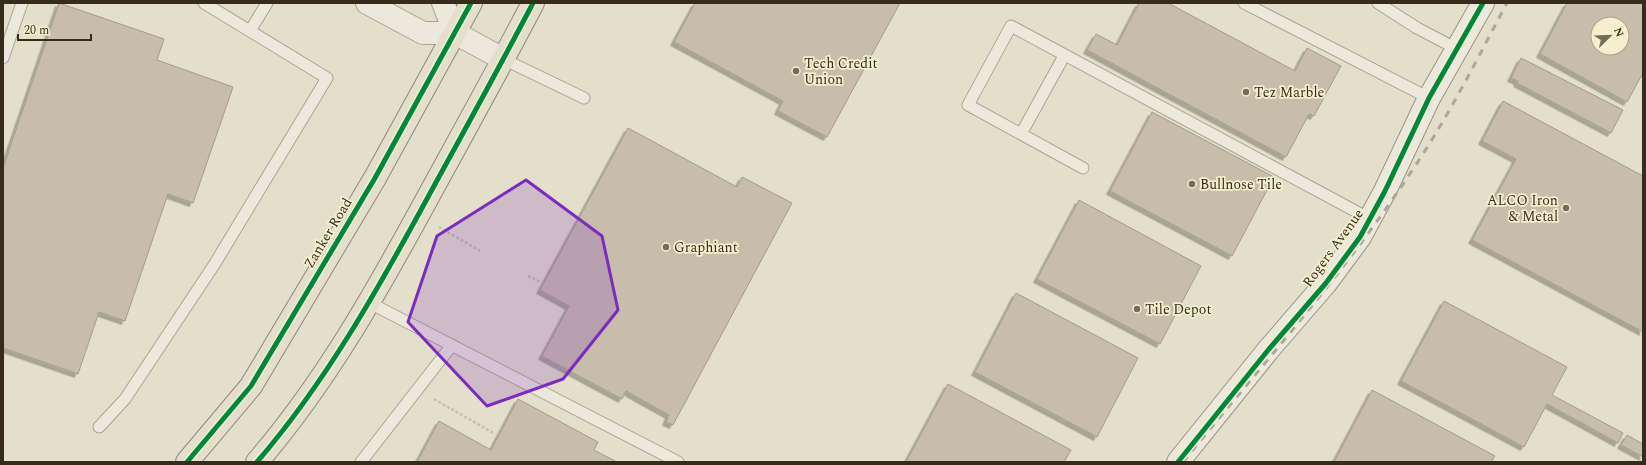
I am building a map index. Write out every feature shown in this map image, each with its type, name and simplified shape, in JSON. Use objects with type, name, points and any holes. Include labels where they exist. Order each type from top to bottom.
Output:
[{"type":"main road","name":"Zanker Road","points":[[186,462],[251,386],[376,178],[471,3]]},
{"type":"main road","points":[[258,462],[310,395],[368,302],[400,247],[533,3]]},
{"type":"street","points":[[367,3],[422,33],[455,33],[503,59]]},
{"type":"street","points":[[443,3],[455,33]]},
{"type":"street","name":"Rogers Avenue","points":[[1178,462],[1269,349],[1326,282],[1360,237],[1429,98],[1483,3]]},
{"type":"lane","points":[[3,58],[22,3]]},
{"type":"lane","points":[[99,427],[124,399],[214,266],[327,78],[204,3]]},
{"type":"lane","points":[[250,31],[267,3]]},
{"type":"lane","points":[[1244,3],[1429,98]]},
{"type":"lane","points":[[1385,5],[1418,28],[1457,49]]},
{"type":"lane","points":[[1083,168],[968,105],[1011,26],[1064,56],[1370,219]]},
{"type":"lane","points":[[1021,134],[1064,56]]},
{"type":"lane","points":[[503,59],[584,98]]},
{"type":"lane","points":[[368,302],[678,462]]},
{"type":"lane","points":[[361,462],[452,345]]},
{"type":"path","points":[[438,227],[480,251]]},
{"type":"path","points":[[528,276],[540,282]]},
{"type":"path","points":[[418,390],[495,434]]},
{"type":"highlighted area","points":[[526,180],[602,236],[618,310],[563,379],[487,406],[408,322],[437,236]]},
{"type":"building","points":[[59,3],[164,39],[157,60],[233,87],[193,203],[168,194],[125,321],[99,312],[78,374],[3,348],[3,168]]},
{"type":"building","name":"Tech Credit Union","points":[[695,3],[900,3],[827,137],[778,111],[783,101],[674,42]]},
{"type":"building","name":"Tez Marble","points":[[1139,3],[1168,3],[1295,71],[1307,48],[1341,66],[1314,116],[1309,114],[1286,157],[1087,50],[1096,34],[1117,45]]},
{"type":"building","points":[[1567,3],[1643,3],[1643,73],[1627,102],[1540,54]]},
{"type":"building","points":[[1521,58],[1623,110],[1611,133],[1517,83],[1518,81],[1511,78]]},
{"type":"building","name":"ALCO Iron & Metal","points":[[1503,101],[1643,176],[1643,332],[1472,240],[1516,159],[1482,141]]},
{"type":"building","name":"Bullnose Tile","points":[[1152,112],[1274,177],[1232,256],[1110,191]]},
{"type":"building","name":"Graphiant","points":[[628,128],[737,187],[742,177],[792,203],[673,425],[666,422],[669,415],[626,391],[622,399],[542,356],[569,306],[540,290]]},
{"type":"building","points":[[1079,200],[1201,266],[1160,344],[1037,279]]},
{"type":"building","points":[[1016,293],[1138,358],[1097,437],[975,372]]},
{"type":"building","points":[[1444,301],[1567,367],[1552,395],[1623,433],[1618,443],[1547,404],[1524,447],[1401,381]]},
{"type":"building","points":[[948,384],[1071,450],[1064,462],[906,462]]},
{"type":"building","points":[[1372,390],[1495,456],[1491,462],[1334,462]]},
{"type":"building","points":[[518,399],[598,442],[594,450],[617,462],[417,462],[439,421],[491,450]]},
{"type":"building","points":[[1627,435],[1643,444],[1643,457],[1621,445]]},
{"type":"railway","points":[[1183,462],[1331,282],[1387,208],[1439,129],[1507,3]]},
{"type":"cycle path","points":[[187,462],[251,386],[375,178],[471,3]]},
{"type":"cycle path","points":[[257,462],[306,400],[350,334],[409,232],[533,3]]},
{"type":"cycle path","points":[[1178,462],[1269,349],[1326,283],[1360,237],[1385,191],[1429,98],[1483,3]]},
{"type":"place","name":"Tech Credit Union","points":[[796,71]]},
{"type":"place","name":"Tez Marble","points":[[1246,92]]},
{"type":"place","name":"Bullnose Tile","points":[[1192,184]]},
{"type":"place","name":"ALCO Iron & Metal","points":[[1566,208]]},
{"type":"place","name":"Graphiant","points":[[666,247]]},
{"type":"place","name":"Tile Depot","points":[[1137,309]]}]
